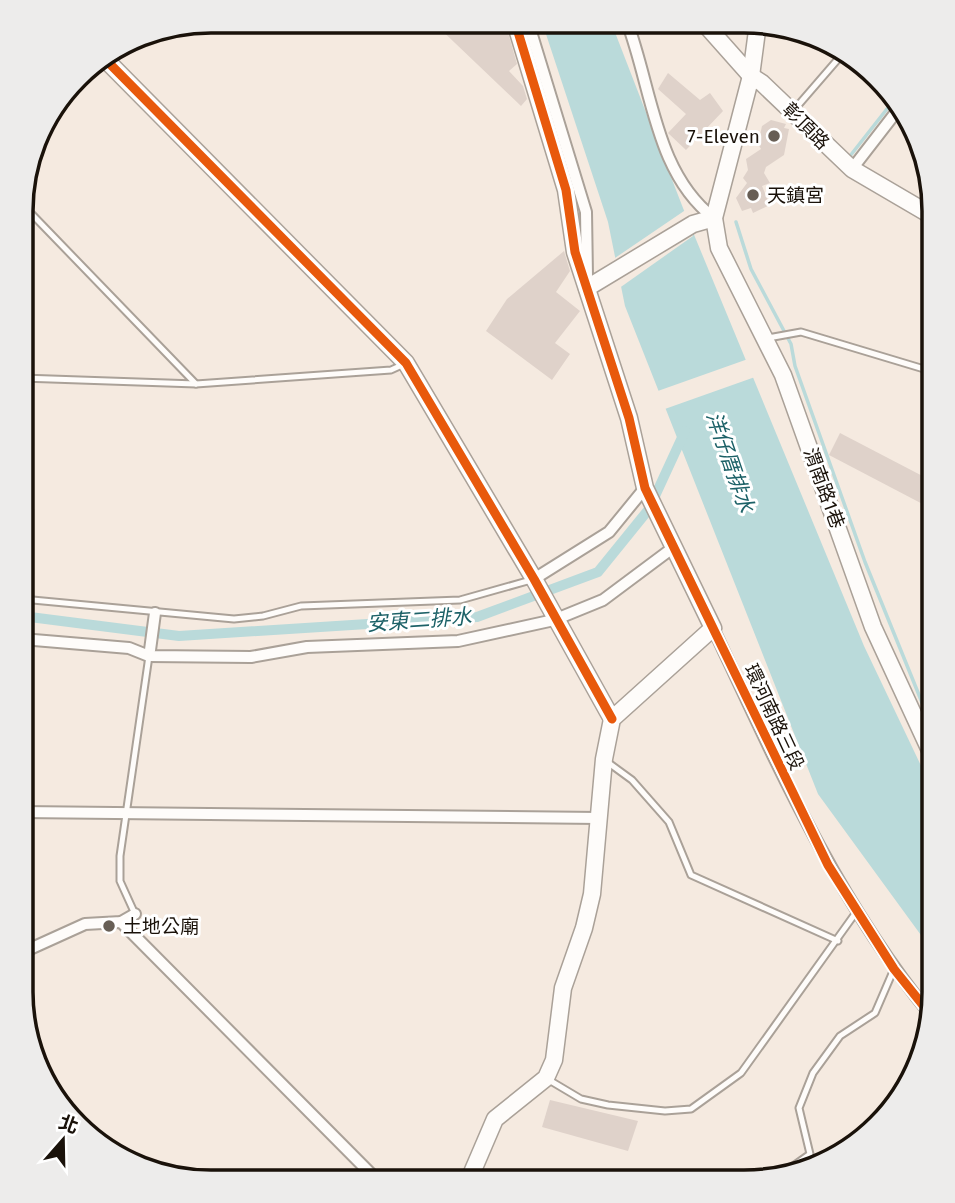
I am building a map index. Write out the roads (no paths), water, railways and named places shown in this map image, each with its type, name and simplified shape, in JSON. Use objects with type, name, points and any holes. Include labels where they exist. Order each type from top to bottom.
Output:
[{"type":"street","name":"環河南路三段","points":[[518,33],[566,190],[575,252],[629,418],[645,488],[828,865],[894,969]]},
{"type":"street","points":[[531,33],[586,212],[587,288]]},
{"type":"street","points":[[630,33],[665,151],[693,202],[714,218]]},
{"type":"street","name":"彰頂路","points":[[713,33],[756,79],[852,169],[922,210]]},
{"type":"street","points":[[714,218],[756,79],[758,34]]},
{"type":"street","points":[[110,64],[406,363],[612,719]]},
{"type":"street","points":[[852,169],[893,115]]},
{"type":"street","points":[[587,288],[693,224],[714,218]]},
{"type":"street","name":"渭南路1巷","points":[[714,218],[719,248],[783,375],[873,627],[921,736]]},
{"type":"street","points":[[535,582],[609,532],[645,488]]},
{"type":"street","points":[[33,640],[129,648],[150,653],[251,657],[306,647],[458,641],[603,600],[671,540]]},
{"type":"street","points":[[150,653],[155,613]]},
{"type":"street","points":[[474,1169],[495,1119],[546,1078],[554,1060],[563,988],[584,928],[592,894],[604,759],[612,719],[713,628]]},
{"type":"street","points":[[33,812],[599,818]]},
{"type":"street","points":[[33,948],[85,924],[128,918],[367,1169]]},
{"type":"street","points":[[894,969],[921,1003]]},
{"type":"lane","points":[[792,113],[838,60]]},
{"type":"lane","points":[[33,215],[196,384]]},
{"type":"lane","points":[[765,340],[801,332],[922,368]]},
{"type":"lane","points":[[33,377],[196,384],[391,370],[406,363]]},
{"type":"lane","points":[[33,600],[234,619],[263,616],[300,606],[460,600],[535,582]]},
{"type":"lane","points":[[128,918],[120,881],[125,812],[150,653]]},
{"type":"lane","points":[[915,724],[921,719]]},
{"type":"lane","points":[[604,759],[632,780],[669,822],[691,875],[838,941]]},
{"type":"lane","points":[[546,1078],[581,1099],[608,1105],[665,1111],[691,1109],[741,1073],[858,910]]},
{"type":"lane","points":[[802,1160],[810,1154],[799,1108],[813,1073],[840,1036],[875,1013],[894,969]]},
{"type":"water","name":"洋仔厝排水","points":[[546,33],[615,33],[683,208],[864,646],[921,766],[921,935],[818,794],[625,306],[608,222]]},
{"type":"waterway","points":[[850,156],[888,108]]},
{"type":"waterway","points":[[736,222],[751,269],[791,344],[795,366],[865,562],[921,701]]},
{"type":"waterway","name":"安東二排水","points":[[33,617],[179,636],[477,617],[598,572],[649,509],[685,431]]},
{"type":"place","name":"7-Eleven","points":[[774,136]]},
{"type":"place","name":"天鎮宮","points":[[753,195]]},
{"type":"place","name":"土地公廟","points":[[109,926]]}]
